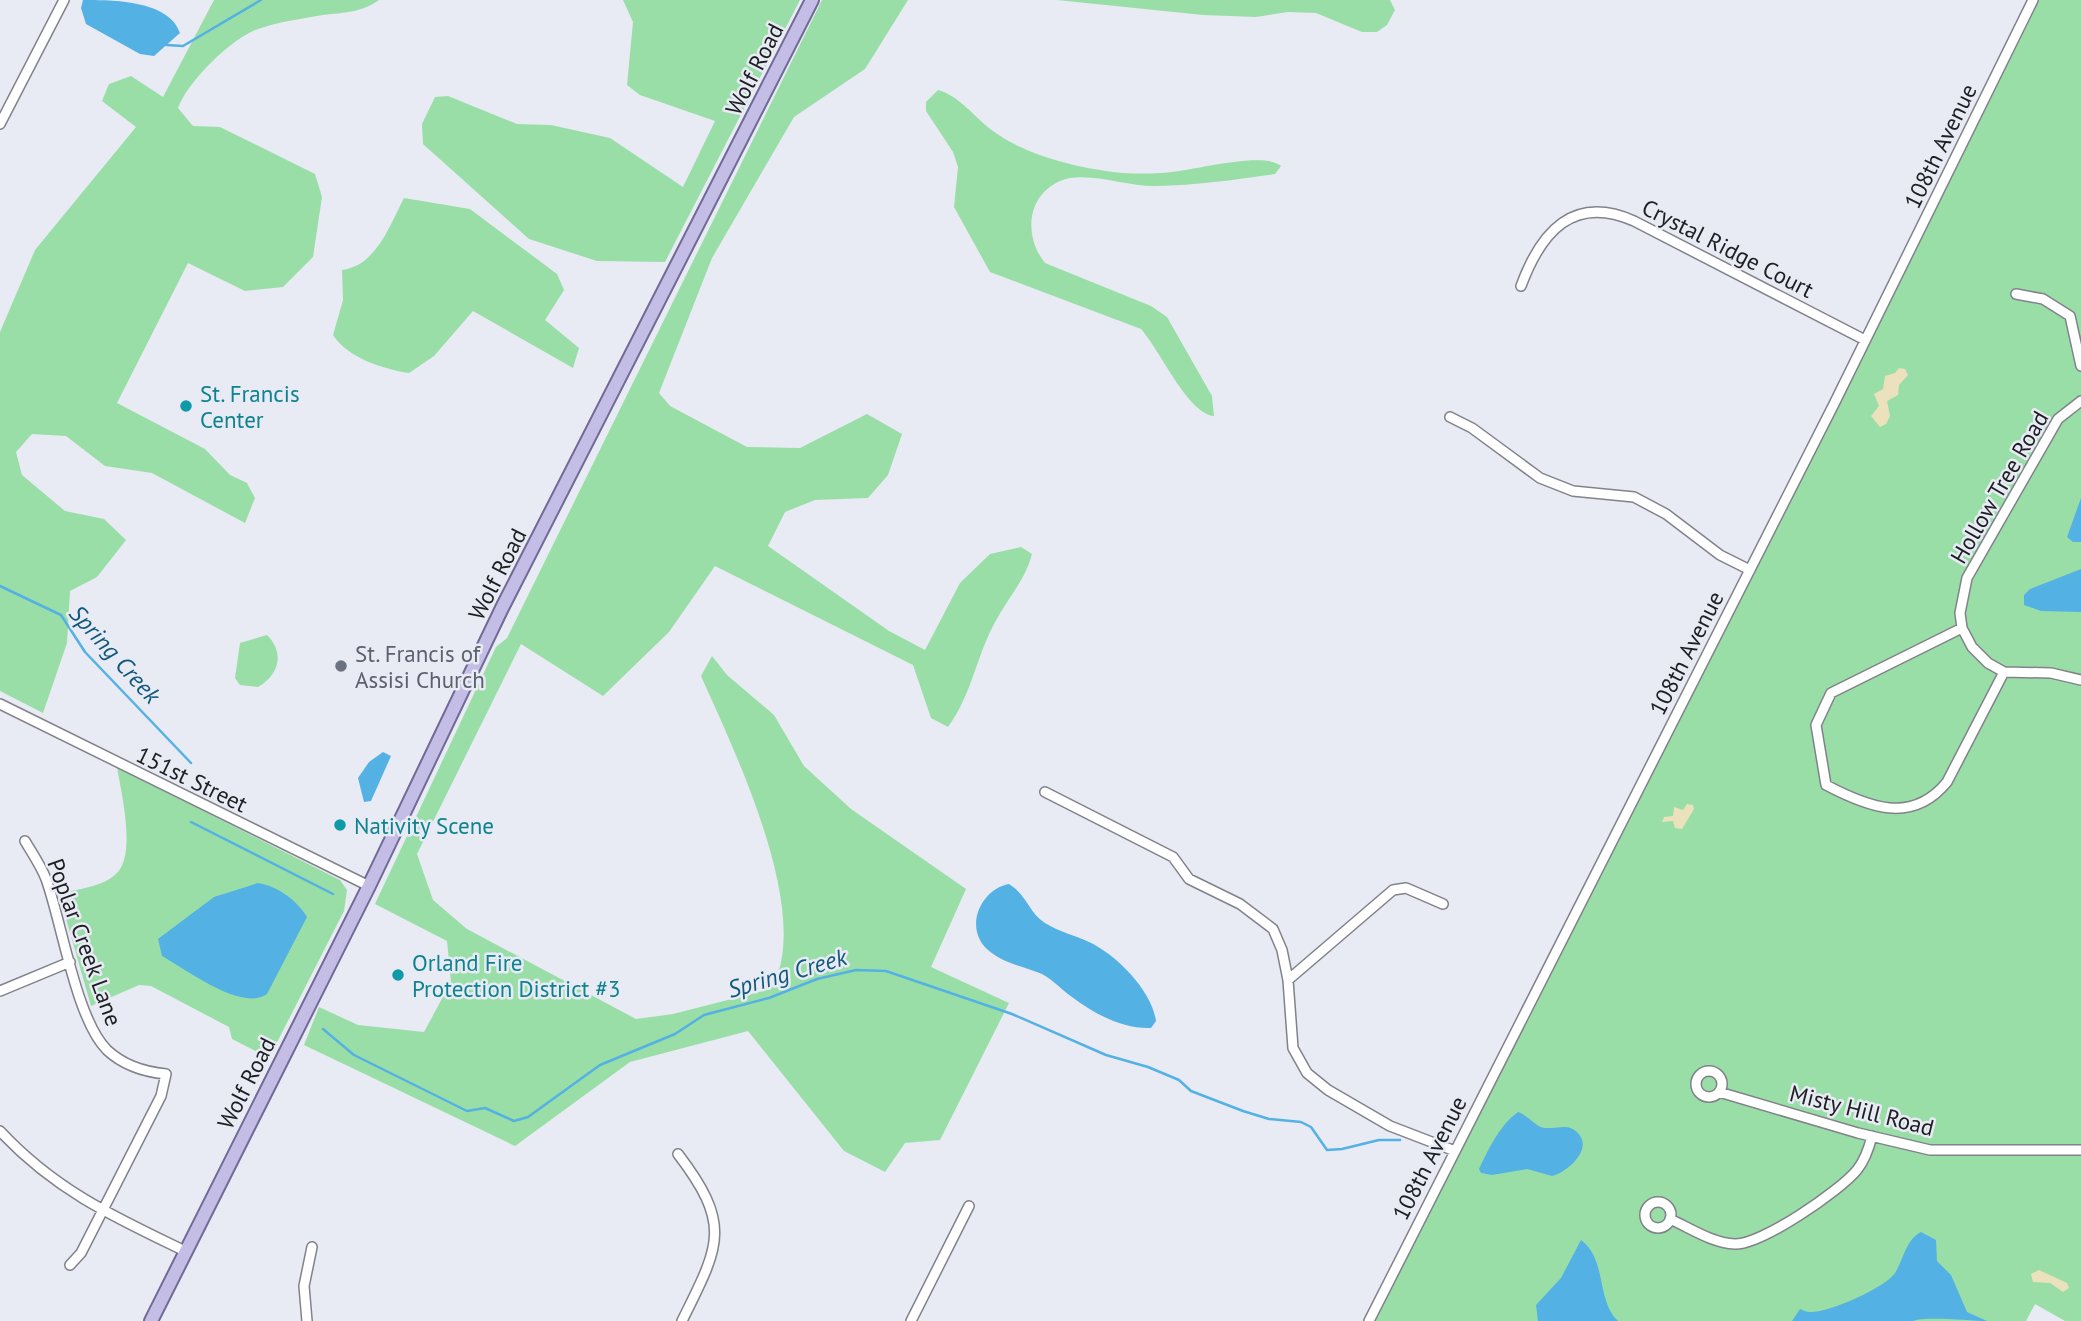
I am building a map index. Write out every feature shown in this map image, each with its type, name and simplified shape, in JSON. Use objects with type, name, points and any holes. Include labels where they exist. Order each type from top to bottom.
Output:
[{"type":"main road","name":"Wolf Road","points":[[151,1321],[369,886],[506,600],[631,361],[812,0]]},
{"type":"street","points":[[0,124],[64,0]]},
{"type":"street","name":"108th Avenue","points":[[1369,1321],[1750,570],[2033,0]]},
{"type":"street","points":[[0,99],[10,104]]},
{"type":"street","name":"Crystal Ridge Court","points":[[1521,286],[1531,258],[1550,231],[1573,217],[1607,212],[1634,221],[1865,340]]},
{"type":"street","points":[[2016,294],[2043,299],[2070,316],[2081,366]]},
{"type":"street","name":"Hollow Tree Road","points":[[1962,628],[1961,594],[1967,578],[2058,419],[2081,401]]},
{"type":"street","points":[[1450,417],[1472,428],[1518,465],[1548,482],[1573,491],[1634,497],[1666,514],[1720,555],[1750,570]]},
{"type":"street","points":[[2004,672],[1947,782],[1935,796],[1895,809],[1862,804],[1826,785],[1816,725],[1830,693],[1962,628],[1972,647],[1988,663],[2004,672],[2051,673],[2081,680]]},
{"type":"street","name":"151st Street","points":[[0,704],[369,886]]},
{"type":"street","points":[[1045,792],[1173,857],[1189,879],[1240,904],[1273,929],[1282,950],[1288,980],[1293,1048],[1307,1073],[1328,1090],[1390,1126],[1455,1151]]},
{"type":"street","name":"Poplar Creek Lane","points":[[25,841],[45,875],[89,1020],[100,1042],[109,1052],[130,1065],[166,1074],[161,1096],[102,1212]]},
{"type":"street","points":[[1288,980],[1393,890],[1406,888],[1443,904]]},
{"type":"street","points":[[0,990],[70,962]]},
{"type":"street","name":"Misty Hill Road","points":[[1719,1092],[1930,1150],[2081,1150]]},
{"type":"street","points":[[0,1131],[40,1170],[102,1212],[186,1251]]},
{"type":"street","points":[[1670,1219],[1715,1240],[1749,1243],[1771,1233],[1842,1184],[1857,1170],[1872,1136]]},
{"type":"street","points":[[678,1154],[701,1186],[709,1204],[717,1240],[712,1261],[682,1321]]},
{"type":"street","points":[[911,1321],[969,1206]]},
{"type":"street","points":[[70,1265],[81,1253],[102,1212]]},
{"type":"street","points":[[307,1321],[304,1286],[312,1247]]},
{"type":"green space","points":[[214,0],[379,0],[355,11],[289,21],[243,36],[199,76],[178,108],[193,126],[220,127],[315,174],[322,197],[313,257],[283,287],[245,291],[188,263],[117,403],[205,449],[230,475],[247,483],[255,498],[245,523],[152,473],[105,466],[66,436],[32,434],[16,452],[22,475],[65,511],[104,519],[126,540],[97,577],[70,591],[67,643],[43,713],[0,691],[0,332],[35,250],[136,127],[102,101],[109,84],[131,76],[163,97]]},
{"type":"green space","points":[[623,0],[800,0],[665,262],[597,261],[529,239],[423,144],[422,124],[435,97],[448,96],[517,124],[551,125],[610,138],[683,187],[715,121],[640,95],[627,85],[633,22]]},
{"type":"green space","points":[[822,0],[908,0],[865,69],[794,117],[712,258],[659,393],[670,406],[747,447],[800,448],[867,414],[902,434],[888,475],[868,498],[815,500],[785,512],[768,546],[889,631],[925,650],[960,583],[990,554],[1021,547],[1032,554],[1025,573],[994,624],[968,690],[948,727],[931,718],[913,665],[715,566],[669,632],[603,696],[521,644],[417,854],[433,900],[467,929],[636,1019],[673,1014],[771,989],[782,957],[783,919],[777,876],[749,787],[701,676],[712,656],[727,675],[774,715],[804,766],[851,809],[966,889],[931,967],[1009,1003],[940,1140],[905,1143],[885,1172],[844,1151],[748,1031],[630,1062],[515,1146],[304,1045],[319,1007],[358,1025],[424,1032],[451,982],[447,941],[375,904],[496,647],[507,638]]},
{"type":"green space","points":[[1057,0],[1390,0],[1395,10],[1387,25],[1377,32],[1362,32],[1316,13],[1288,12],[1256,17],[1203,15]]},
{"type":"green space","points":[[2033,0],[2081,0],[2081,1321],[2065,1321],[2035,1304],[2026,1321],[1375,1321],[1670,737]]},
{"type":"green space","points":[[938,90],[960,102],[986,126],[1020,147],[1050,159],[1082,167],[1142,174],[1260,160],[1281,166],[1275,174],[1171,185],[1145,186],[1094,178],[1070,178],[1060,181],[1040,196],[1032,218],[1034,241],[1045,263],[1151,306],[1167,317],[1212,396],[1214,416],[1204,413],[1194,405],[1141,329],[990,272],[954,207],[958,167],[953,152],[926,111],[926,102]]},
{"type":"green space","points":[[404,198],[470,209],[557,274],[564,290],[545,320],[579,348],[573,368],[473,311],[434,356],[409,373],[367,361],[340,343],[333,335],[343,300],[342,270],[354,267],[373,253]]},
{"type":"green space","points":[[267,635],[278,656],[275,670],[258,687],[240,685],[235,678],[240,643]]},
{"type":"green space","points":[[117,767],[340,880],[347,890],[344,911],[269,1058],[232,1039],[229,1027],[151,986],[139,985],[91,1006],[59,894],[104,882],[116,874],[122,865],[127,838]]},
{"type":"sand","points":[[1899,368],[1905,369],[1908,375],[1899,385],[1898,395],[1887,401],[1890,416],[1886,424],[1880,427],[1871,416],[1879,406],[1874,394],[1883,389],[1885,376],[1895,373]]},
{"type":"sand","points":[[1687,804],[1693,805],[1694,809],[1682,829],[1675,828],[1673,821],[1662,822],[1664,817],[1673,816],[1674,807],[1683,810]]},
{"type":"sand","points":[[2039,1270],[2067,1283],[2069,1288],[2063,1292],[2050,1283],[2033,1282],[2031,1274]]},
{"type":"water","points":[[83,0],[124,2],[152,8],[174,22],[180,33],[154,56],[140,54],[86,24],[81,8]]},
{"type":"water","points":[[2081,498],[2081,542],[2073,542],[2067,537]]},
{"type":"water","points":[[2081,569],[2081,612],[2041,611],[2024,605],[2024,595],[2030,589]]},
{"type":"water","points":[[383,752],[391,756],[371,801],[364,802],[358,778],[369,762]]},
{"type":"water","points":[[258,883],[286,895],[307,917],[267,994],[244,998],[229,994],[162,956],[158,939],[214,897]]},
{"type":"water","points":[[1009,884],[1045,923],[1100,948],[1132,975],[1153,1010],[1156,1021],[1151,1028],[1130,1026],[1099,1015],[1046,976],[1007,962],[988,950],[977,931],[979,911],[990,893]]},
{"type":"water","points":[[1518,1112],[1542,1127],[1573,1129],[1582,1139],[1581,1153],[1571,1165],[1552,1176],[1527,1169],[1492,1175],[1481,1173],[1479,1169],[1495,1138]]},
{"type":"water","points":[[1921,1232],[1936,1240],[1937,1261],[1951,1275],[1967,1312],[1987,1321],[1792,1321],[1800,1309],[1810,1312],[1829,1308],[1856,1299],[1880,1286],[1895,1273],[1908,1245]]},
{"type":"water","points":[[1581,1240],[1595,1258],[1607,1302],[1618,1321],[1538,1321],[1536,1305],[1561,1278]]},
{"type":"waterway","points":[[166,45],[183,46],[261,0]]},
{"type":"waterway","name":"Spring Creek","points":[[0,586],[61,615],[85,652],[191,763]]},
{"type":"waterway","name":"Spring Creek","points":[[191,822],[333,894]]},
{"type":"waterway","name":"Spring Creek","points":[[323,1029],[354,1055],[467,1111],[485,1108],[514,1121],[528,1117],[600,1065],[675,1034],[704,1015],[769,998],[817,979],[856,970],[886,971],[1012,1014],[1106,1055],[1148,1067],[1179,1080],[1191,1091],[1243,1111],[1269,1119],[1301,1122],[1311,1127],[1327,1150],[1379,1140],[1400,1140]]},
{"type":"place","name":"St. Francis Center","points":[[186,406]]},
{"type":"place","name":"St. Francis of Assisi Church","points":[[341,666]]},
{"type":"place","name":"Nativity Scene","points":[[340,825]]},
{"type":"place","name":"Orland Fire Protection District #3","points":[[398,975]]}]
